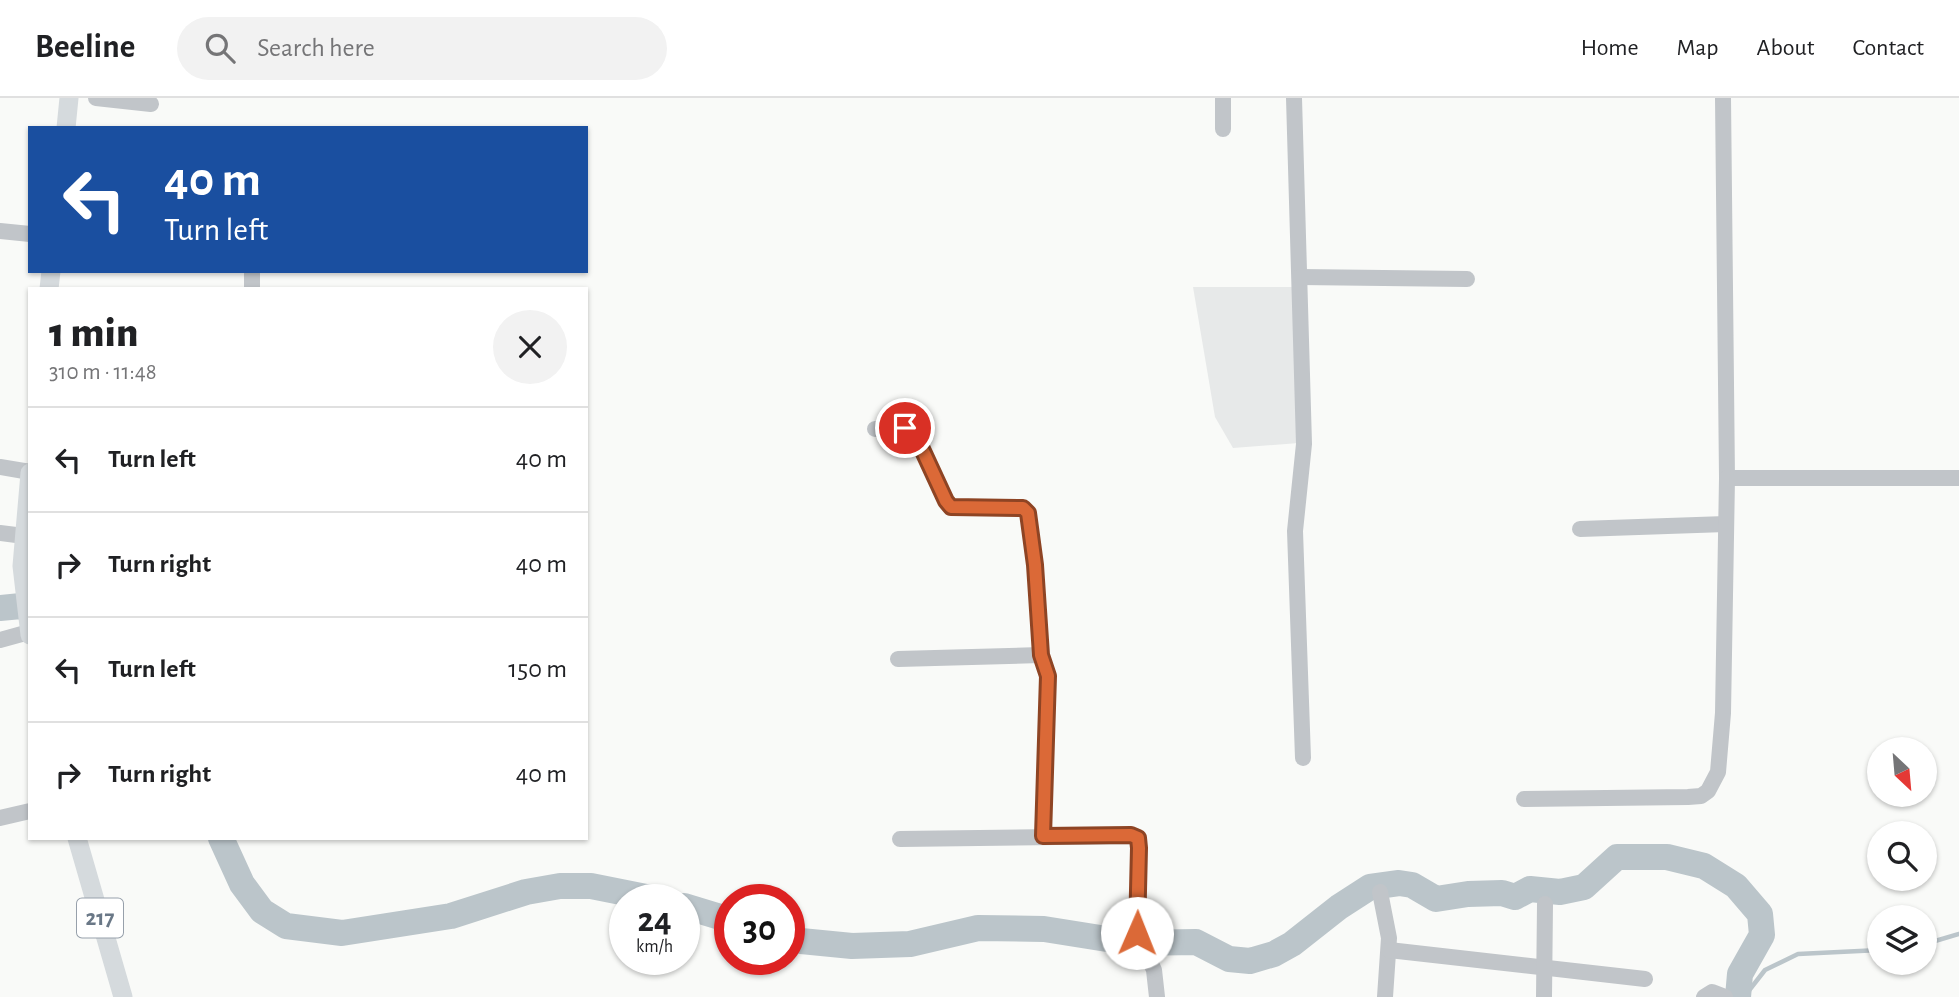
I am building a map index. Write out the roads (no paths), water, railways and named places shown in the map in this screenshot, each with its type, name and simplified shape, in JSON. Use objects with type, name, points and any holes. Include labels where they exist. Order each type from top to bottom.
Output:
[{"type":"main road","points":[[66,126],[69,98]]},
{"type":"main road","points":[[28,503],[23,582],[28,622]]},
{"type":"main road","name":"217","points":[[79,840],[123,997]]},
{"type":"street","points":[[96,98],[150,104]]},
{"type":"street","points":[[1223,98],[1223,129]]},
{"type":"street","points":[[1294,98],[1304,444],[1294,531],[1303,758]]},
{"type":"street","points":[[1524,799],[1701,796],[1714,784],[1718,772],[1723,713],[1727,478],[1723,98]]},
{"type":"street","points":[[0,231],[28,233]]},
{"type":"street","points":[[1300,277],[1467,279]]},
{"type":"street","points":[[875,429],[905,428],[916,436],[951,507],[1023,508],[1028,513],[1035,565],[1041,655],[1048,676],[1043,836]]},
{"type":"street","points":[[0,467],[28,472]]},
{"type":"street","points":[[1727,478],[1959,478]]},
{"type":"street","points":[[1580,529],[1726,524]]},
{"type":"street","points":[[0,533],[24,536]]},
{"type":"street","points":[[0,640],[28,630]]},
{"type":"street","points":[[898,659],[1041,655]]},
{"type":"street","points":[[0,818],[28,811]]},
{"type":"street","points":[[901,839],[1131,835],[1138,838],[1137,933],[1154,970],[1157,997]]},
{"type":"street","points":[[1380,892],[1388,926],[1385,997]]},
{"type":"street","points":[[1544,997],[1545,905]]},
{"type":"street","points":[[1389,950],[1543,965],[1645,979]]},
{"type":"street","points":[[1704,997],[1712,992],[1724,997]]},
{"type":"waterway","points":[[0,608],[21,606],[28,610]]},
{"type":"waterway","points":[[222,840],[242,884],[262,911],[286,926],[342,933],[451,916],[526,892],[560,886],[591,886],[609,890]]},
{"type":"waterway","points":[[805,941],[852,946],[910,944],[978,928],[1044,929],[1132,943],[1196,942],[1229,959],[1250,961],[1274,954],[1292,944],[1339,907],[1370,887],[1399,883],[1412,885],[1436,899],[1502,893],[1515,897],[1530,889],[1560,892],[1584,887],[1617,857],[1667,857],[1704,866],[1736,886],[1760,914],[1762,935],[1740,974],[1738,997]]},
{"type":"waterway","points":[[700,911],[714,915]]},
{"type":"waterway","points":[[1937,940],[1959,934]]},
{"type":"waterway","points":[[1744,997],[1765,970],[1798,954],[1867,951]]}]
